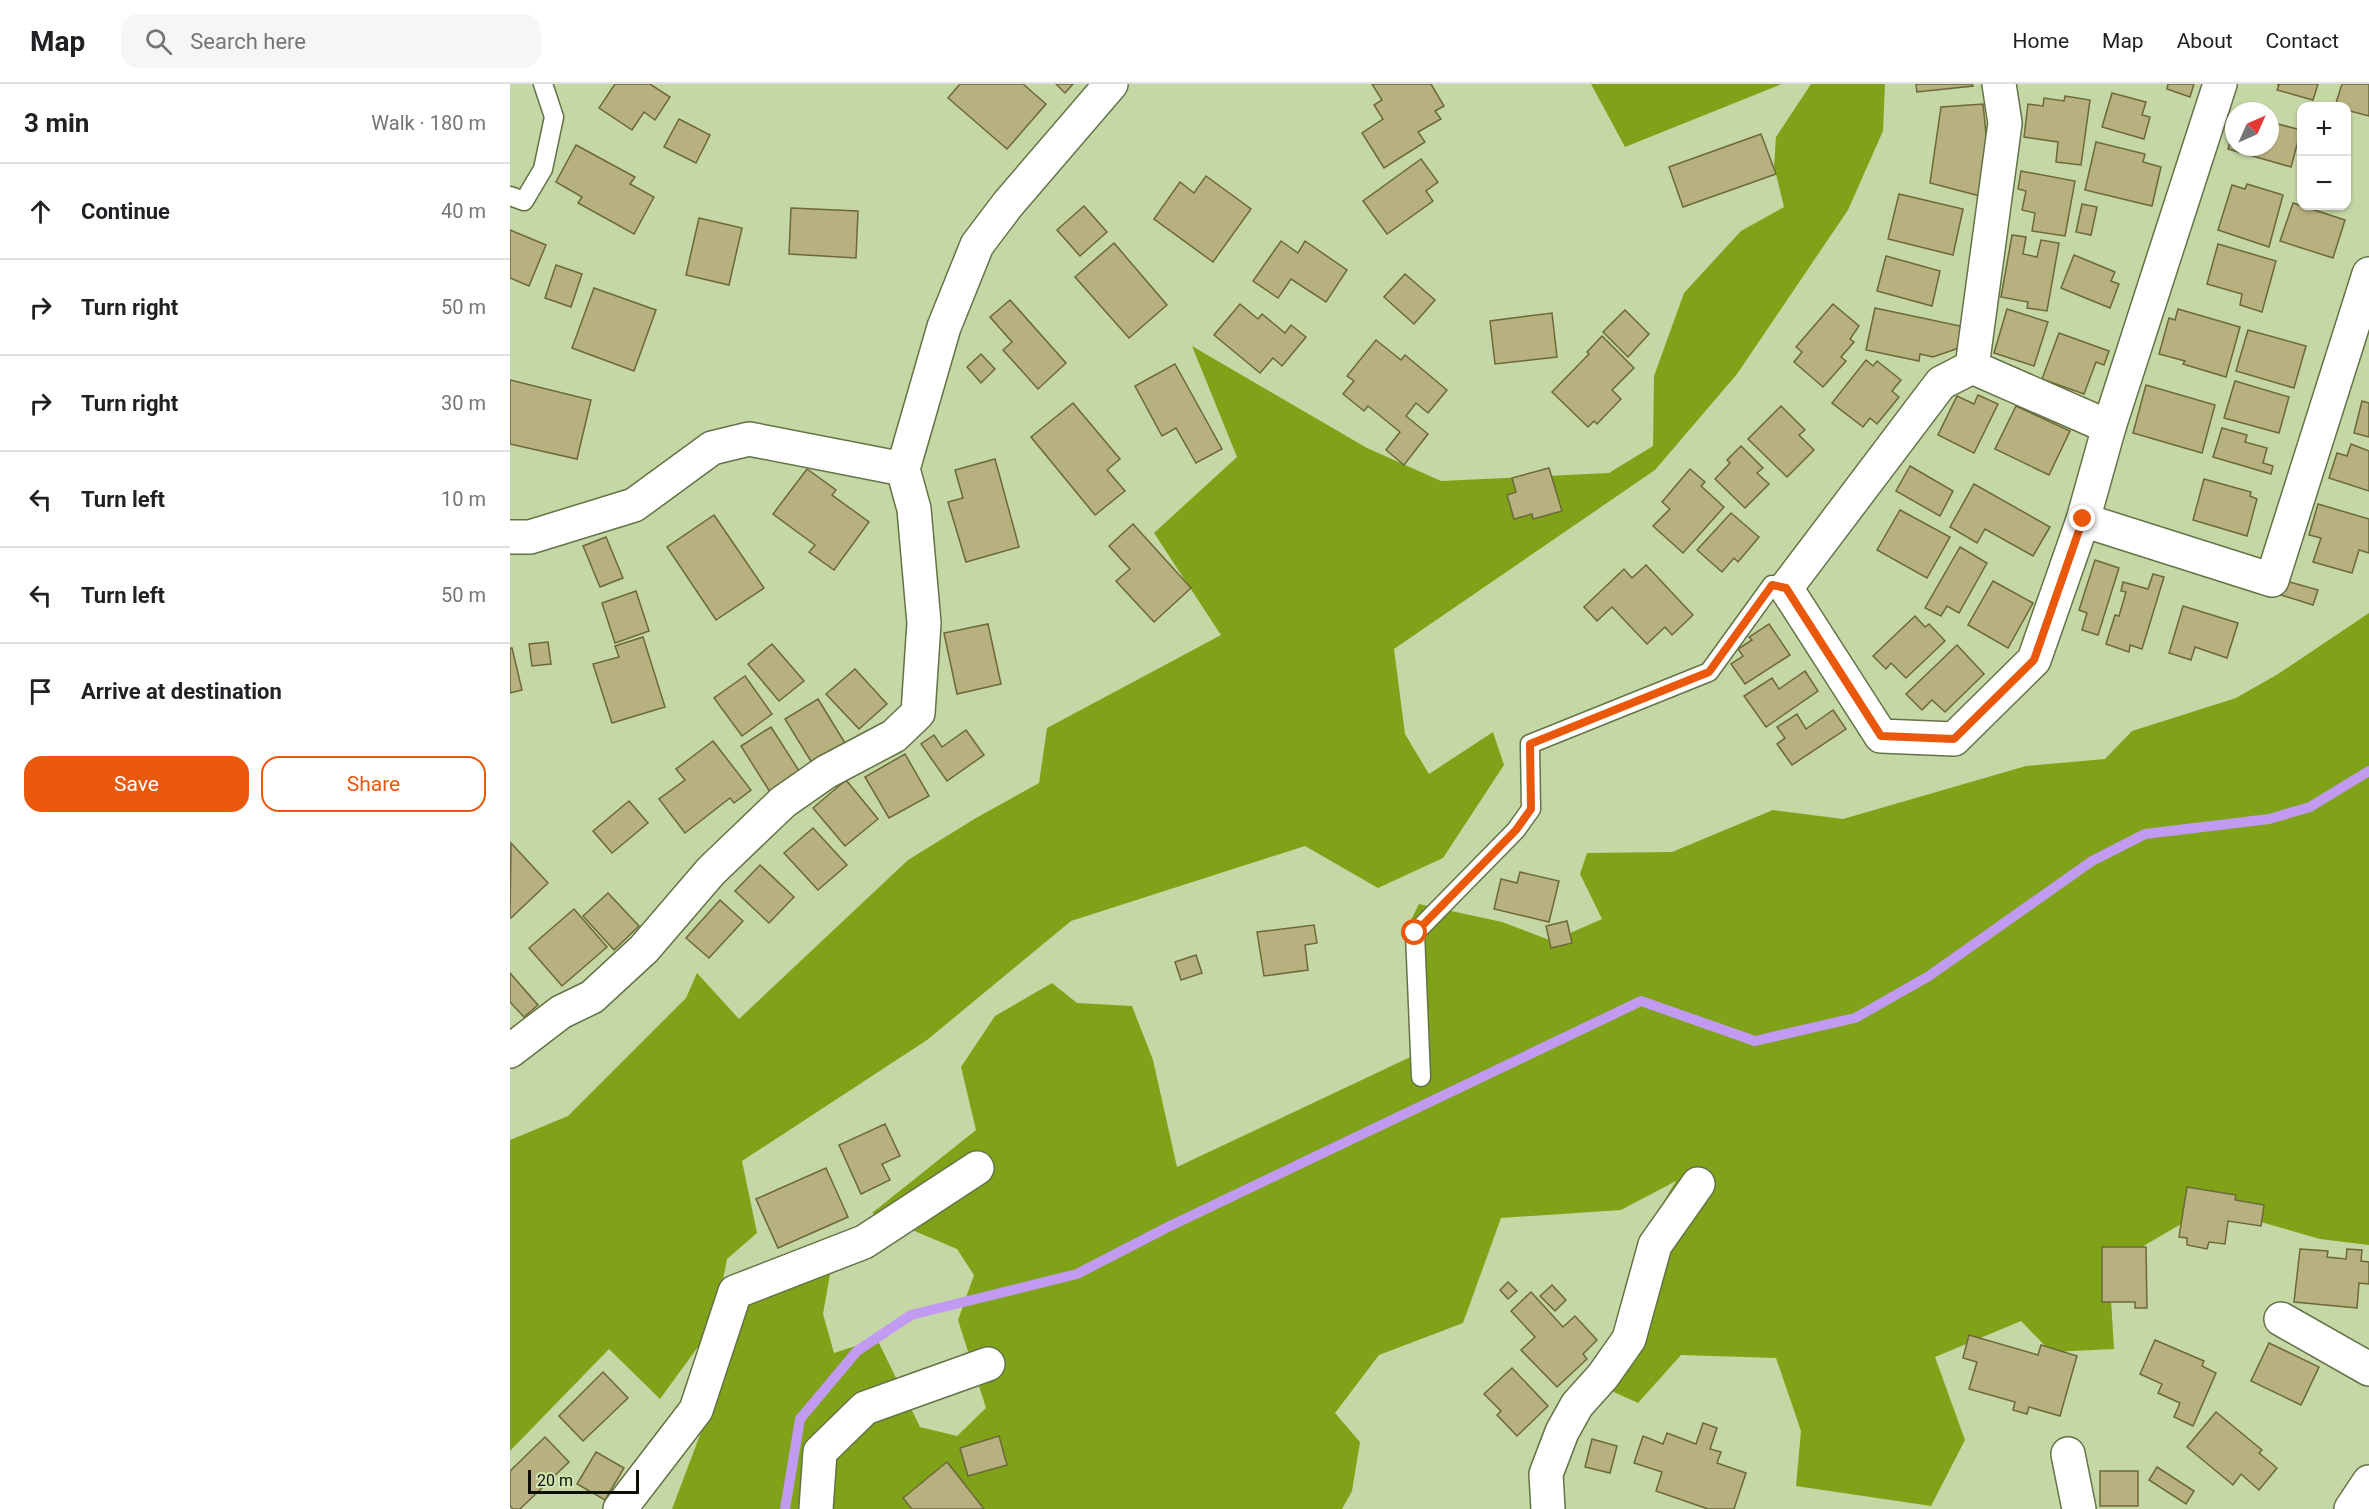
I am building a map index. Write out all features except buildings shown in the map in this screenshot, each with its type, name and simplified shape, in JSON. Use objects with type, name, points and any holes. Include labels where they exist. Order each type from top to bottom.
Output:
[{"type":"street","points":[[510,1052],[561,1012],[592,997],[644,948],[711,871],[783,802],[826,772],[894,736],[918,713],[924,623],[914,509],[903,469],[944,327],[977,245],[1008,204],[1111,84]]},
{"type":"street","points":[[1972,367],[2006,123],[1999,84]]},
{"type":"street","points":[[1972,367],[1941,383],[1786,588],[1881,736],[1954,739],[2034,660],[2083,519],[2109,426],[2220,84]]},
{"type":"street","points":[[2083,519],[2272,580],[2369,274]]},
{"type":"street","points":[[1972,367],[2109,426]]},
{"type":"street","points":[[510,537],[530,537],[634,506],[712,448],[749,439],[903,469]]},
{"type":"street","points":[[620,1509],[696,1410],[735,1292],[864,1242],[978,1168]]},
{"type":"street","points":[[1548,1509],[1546,1474],[1562,1432],[1577,1405],[1604,1376],[1629,1339],[1655,1245],[1698,1184]]},
{"type":"street","points":[[2281,1319],[2369,1369]]},
{"type":"street","points":[[816,1509],[820,1452],[865,1408],[988,1364]]},
{"type":"street","points":[[2068,1454],[2079,1509]]},
{"type":"street","points":[[2351,1509],[2369,1482]]},
{"type":"lane","points":[[510,196],[524,201],[543,169],[554,117],[543,84]]},
{"type":"lane","points":[[1421,1077],[1415,933],[1516,830],[1531,809],[1530,744],[1709,672],[1772,585],[1786,588]]},
{"type":"green space","points":[[1591,84],[1782,84],[1625,147]]},
{"type":"green space","points":[[1811,84],[1885,84],[1883,131],[1848,210],[1737,374],[1655,470],[1394,649],[1405,734],[1429,774],[1493,732],[1504,765],[1443,858],[1378,888],[1305,846],[1071,921],[927,1040],[742,1161],[757,1233],[727,1259],[714,1325],[660,1399],[609,1349],[510,1451],[510,1140],[568,1116],[686,998],[697,973],[739,1019],[908,860],[1039,783],[1047,728],[1221,635],[1154,533],[1237,457],[1192,346],[1367,448],[1441,481],[1609,473],[1653,446],[1654,376],[1684,293],[1741,231],[1784,207],[1774,166],[1776,137]]},
{"type":"green space","points":[[2369,613],[2369,1245],[2320,1239],[2247,1218],[2195,1216],[2109,1266],[2114,1349],[2051,1352],[2021,1321],[1935,1357],[1965,1440],[1931,1506],[1796,1486],[1801,1431],[1776,1358],[1681,1355],[1638,1403],[1605,1388],[1650,1224],[1676,1181],[1621,1210],[1501,1218],[1463,1323],[1379,1355],[1335,1413],[1360,1442],[1352,1491],[1342,1509],[672,1509],[720,1382],[744,1298],[833,1257],[823,1314],[834,1353],[877,1339],[920,1427],[957,1436],[986,1408],[958,1320],[974,1275],[957,1249],[872,1213],[976,1130],[961,1067],[995,1016],[1052,983],[1077,1003],[1132,1006],[1153,1060],[1177,1167],[1421,1052],[1423,990],[1409,924],[1419,904],[1502,922],[1552,941],[1602,919],[1580,874],[1587,853],[1672,852],[1773,810],[1843,819],[2026,766],[2105,759],[2132,731],[2236,698],[2278,674]]},
{"type":"waterway","points":[[785,1509],[800,1419],[857,1351],[911,1315],[1077,1274],[1168,1227],[1641,1001],[1755,1041],[1855,1018],[1929,976],[2092,861],[2145,834],[2269,819],[2310,807],[2369,771]]},
{"type":"route","points":[[1415,933],[1516,830],[1531,809],[1530,744],[1709,672],[1772,585],[1786,588],[1881,736],[1954,739],[2034,660],[2083,519]]}]
